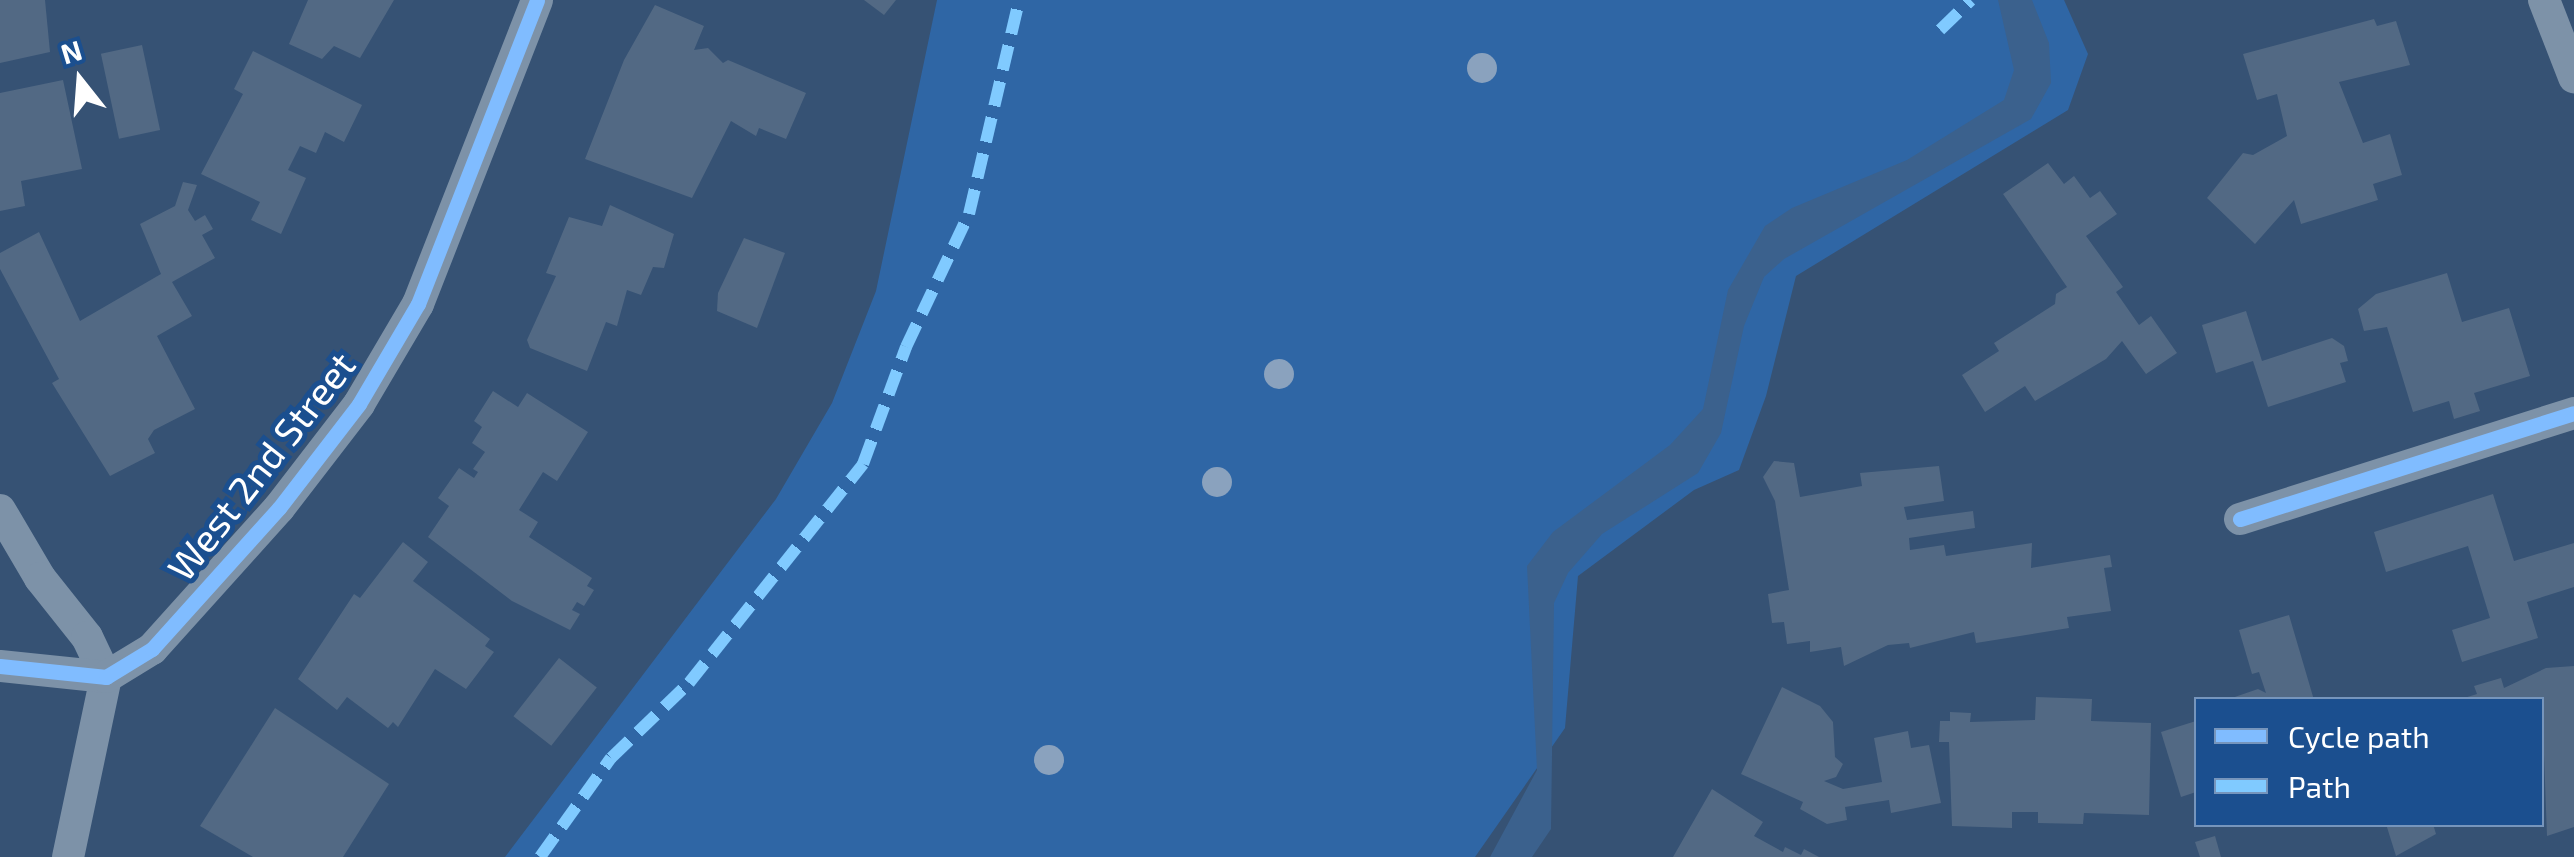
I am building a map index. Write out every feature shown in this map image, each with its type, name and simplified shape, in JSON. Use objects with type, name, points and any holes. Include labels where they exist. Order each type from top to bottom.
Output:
[{"type":"street","name":"West 2nd Street","points":[[106,678],[152,649],[189,610],[360,404],[418,304],[537,0]]},
{"type":"street","points":[[2544,0],[2574,77]]},
{"type":"street","points":[[2240,519],[2574,413]]},
{"type":"street","points":[[0,510],[40,578],[87,636],[106,678],[68,857]]},
{"type":"street","points":[[0,666],[106,678]]},
{"type":"shaded area","points":[[937,0],[2064,0],[2088,54],[2068,110],[1796,276],[1766,396],[1739,470],[1694,490],[1578,576],[1565,728],[1475,857],[505,857],[776,499],[832,403],[876,291]]},
{"type":"shaded area","points":[[1998,0],[2032,0],[2049,43],[2051,83],[2031,119],[1784,259],[1764,277],[1744,326],[1721,433],[1698,473],[1602,534],[1568,573],[1554,603],[1551,829],[1532,857],[1490,857],[1537,770],[1527,566],[1553,532],[1670,445],[1703,409],[1728,290],[1765,226],[1792,208],[1907,160],[2004,100],[2014,70]]},
{"type":"building","points":[[0,0],[45,0],[50,52],[0,63]]},
{"type":"building","points":[[308,0],[394,0],[360,58],[334,46],[322,59],[289,44]]},
{"type":"building","points":[[864,0],[896,0],[884,15]]},
{"type":"building","points":[[655,5],[704,26],[694,50],[708,48],[723,63],[728,60],[806,93],[786,139],[759,128],[756,136],[731,121],[692,198],[585,159],[624,60]]},
{"type":"building","points":[[2374,19],[2377,26],[2396,21],[2410,65],[2339,82],[2363,143],[2390,134],[2402,175],[2373,184],[2378,200],[2301,224],[2294,200],[2255,244],[2207,198],[2243,153],[2253,155],[2287,136],[2277,94],[2257,100],[2243,54]]},
{"type":"building","points":[[142,45],[160,130],[119,139],[101,54]]},
{"type":"building","points":[[253,51],[362,105],[344,142],[325,132],[316,153],[300,146],[288,170],[306,178],[281,234],[251,220],[260,202],[201,174],[243,94],[234,89]]},
{"type":"building","points":[[63,80],[82,169],[21,181],[25,206],[0,211],[0,93]]},
{"type":"building","points":[[2048,163],[2064,184],[2074,176],[2090,198],[2100,191],[2117,214],[2086,236],[2123,287],[2116,292],[2139,325],[2151,316],[2177,353],[2146,374],[2122,341],[2106,359],[2035,401],[2025,386],[1985,412],[1962,375],[1999,351],[1994,343],[2055,304],[2056,294],[2067,287],[2003,194]]},
{"type":"building","points":[[183,182],[197,185],[188,210],[195,221],[205,215],[213,229],[202,235],[215,258],[172,282],[192,316],[157,336],[195,409],[154,430],[148,439],[155,453],[110,476],[52,383],[59,379],[0,269],[0,253],[39,232],[80,321],[161,274],[140,224],[175,206]]},
{"type":"building","points":[[610,205],[674,234],[664,268],[653,267],[641,295],[627,290],[617,326],[606,322],[587,371],[530,348],[527,340],[556,276],[546,273],[569,217],[602,226]]},
{"type":"building","points":[[744,238],[785,253],[757,328],[717,311],[718,293]]},
{"type":"building","points":[[2447,273],[2462,322],[2509,308],[2530,376],[2474,393],[2480,411],[2454,419],[2449,401],[2413,412],[2387,327],[2364,331],[2358,309],[2376,294]]},
{"type":"building","points":[[2246,311],[2262,361],[2332,338],[2344,346],[2348,361],[2340,363],[2346,382],[2268,407],[2253,361],[2216,373],[2202,325]]},
{"type":"building","points":[[493,391],[518,407],[527,393],[588,432],[557,481],[543,472],[519,510],[538,522],[529,537],[592,578],[587,586],[594,590],[584,606],[577,602],[572,610],[580,614],[570,630],[512,601],[428,537],[449,506],[438,498],[459,468],[474,478],[478,472],[473,469],[485,452],[472,443],[482,427],[474,421]]},
{"type":"building","points":[[1774,461],[1794,463],[1800,497],[1862,486],[1860,473],[1939,466],[1944,501],[1904,507],[1907,520],[1973,511],[1975,528],[1909,538],[1910,550],[1944,545],[1946,556],[2032,543],[2031,568],[2110,555],[2112,567],[2104,568],[2111,611],[2067,617],[2069,628],[1976,643],[1974,632],[1910,648],[1909,643],[1888,645],[1844,666],[1841,647],[1810,652],[1810,641],[1787,644],[1784,622],[1772,623],[1768,594],[1789,590],[1775,501],[1763,477]]},
{"type":"building","points":[[2493,494],[2514,561],[2574,543],[2574,587],[2527,602],[2538,638],[2462,662],[2452,630],[2490,618],[2468,546],[2386,572],[2374,532]]},
{"type":"building","points":[[403,542],[428,562],[413,581],[490,639],[485,646],[494,652],[466,689],[435,669],[398,727],[393,722],[388,728],[347,697],[337,710],[298,679],[354,594],[360,598]]},
{"type":"building","points":[[2289,615],[2313,697],[2235,697],[2258,689],[2266,693],[2259,672],[2252,674],[2239,630]]},
{"type":"building","points":[[559,658],[597,688],[551,746],[513,716]]},
{"type":"building","points":[[2574,666],[2574,827],[2547,836],[2544,697],[2467,697],[2477,694],[2474,686],[2501,678],[2504,688],[2546,668]]},
{"type":"building","points":[[1782,687],[1820,706],[1833,722],[1835,757],[1843,764],[1836,777],[1824,781],[1843,789],[1882,782],[1874,738],[1908,731],[1911,748],[1929,745],[1941,803],[1891,813],[1889,800],[1845,807],[1847,820],[1827,824],[1800,809],[1803,802],[1741,774]]},
{"type":"building","points":[[2036,697],[2092,699],[2091,721],[2151,723],[2149,815],[2084,813],[2083,824],[2038,823],[2038,812],[2012,812],[2012,828],[1952,826],[1949,742],[1939,742],[1940,721],[1950,721],[1950,712],[1971,713],[1970,722],[2035,720]]},
{"type":"building","points":[[275,708],[389,784],[343,857],[253,857],[200,826]]},
{"type":"building","points":[[2194,722],[2194,793],[2181,797],[2161,732]]},
{"type":"building","points":[[1712,789],[1763,822],[1754,836],[1783,852],[1785,847],[1801,855],[1804,849],[1819,857],[1673,857]]},
{"type":"building","points":[[2387,827],[2434,827],[2436,834],[2396,856]]},
{"type":"building","points":[[2215,836],[2221,857],[2200,857],[2195,842]]},
{"type":"marked path","points":[[540,857],[611,758],[689,683],[863,464],[906,347],[969,214],[1019,0]]},
{"type":"marked path","points":[[1940,30],[1971,0]]},
{"type":"cycle path","points":[[0,666],[106,677],[152,649],[279,508],[359,404],[418,304],[537,0]]},
{"type":"cycle path","points":[[2240,519],[2574,413]]}]
